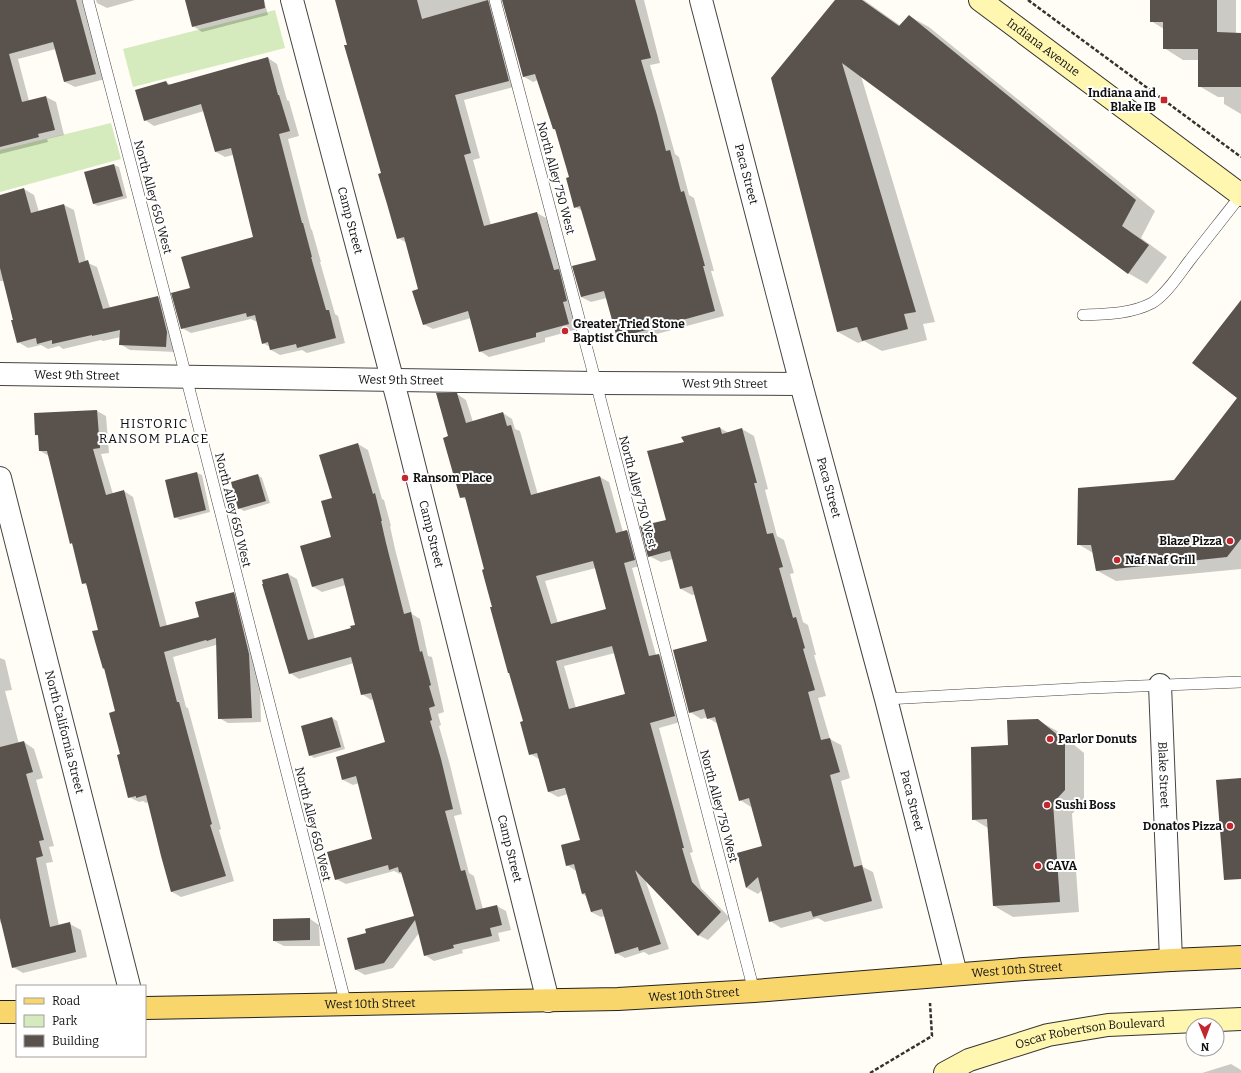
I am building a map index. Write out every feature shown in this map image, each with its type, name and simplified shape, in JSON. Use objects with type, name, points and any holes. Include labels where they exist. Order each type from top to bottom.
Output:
[{"type":"main road","name":"Indiana Avenue","points":[[980,0],[1241,195]]},
{"type":"main road","name":"West 10th Street","points":[[146,1008],[626,998],[754,991],[1024,969],[1171,960],[1241,958]]},
{"type":"main road","points":[[0,1012],[16,1012]]},
{"type":"main road","name":"Oscar Robertson Boulevard","points":[[945,1073],[969,1060],[1048,1035],[1108,1025],[1241,1019]]},
{"type":"street","name":"Camp Street","points":[[292,0],[392,380],[548,1000]]},
{"type":"street","name":"Paca Street","points":[[701,0],[886,698],[956,974]]},
{"type":"street","name":"West 9th Street","points":[[0,374],[596,383],[802,384]]},
{"type":"street","name":"North California Street","points":[[0,478],[129,985]]},
{"type":"street","name":"Blake Street","points":[[1160,685],[1171,960]]},
{"type":"lane","name":"North Alley 650 West","points":[[88,0],[186,376],[346,1004]]},
{"type":"lane","name":"North Alley 750 West","points":[[495,0],[754,991]]},
{"type":"lane","points":[[1083,315],[1122,312],[1142,307],[1153,302],[1164,293],[1179,275],[1241,195]]},
{"type":"lane","points":[[886,698],[1241,682]]},
{"type":"path","points":[[1028,0],[1241,157]]},
{"type":"path","points":[[870,1073],[932,1036],[929,998]]},
{"type":"green space","points":[[275,10],[285,48],[133,87],[123,49]]},
{"type":"green space","points":[[111,123],[121,159],[0,192],[0,150]]},
{"type":"building","points":[[0,0],[76,0],[96,74],[64,82],[53,42],[9,54],[22,102],[46,96],[55,130],[38,134],[39,137],[0,147]]},
{"type":"building","points":[[185,0],[264,0],[265,8],[192,27]]},
{"type":"building","points":[[335,0],[417,0],[422,19],[488,0],[509,81],[455,95],[471,153],[464,155],[484,226],[537,212],[554,270],[559,269],[567,301],[563,302],[569,324],[536,333],[536,337],[479,352],[468,311],[423,325],[412,291],[418,289],[404,237],[397,239],[378,174],[381,173],[344,45],[347,45]]},
{"type":"building","points":[[502,0],[635,0],[651,58],[641,60],[666,151],[670,150],[681,192],[684,191],[705,266],[703,266],[715,311],[617,338],[604,291],[581,297],[572,266],[596,260],[580,206],[574,208],[566,178],[569,177],[555,129],[553,129],[535,74],[523,77]]},
{"type":"building","points":[[835,0],[862,0],[899,26],[909,15],[1136,200],[1122,226],[1149,245],[1128,274],[842,63],[916,312],[904,314],[908,329],[862,341],[857,327],[837,332],[771,78]]},
{"type":"building","points":[[1150,0],[1217,0],[1217,32],[1241,33],[1241,87],[1198,87],[1198,49],[1163,49],[1163,22],[1150,22]]},
{"type":"building","points":[[268,57],[278,95],[290,131],[279,134],[311,257],[326,310],[329,310],[336,338],[297,348],[296,344],[270,350],[268,342],[262,344],[255,315],[247,317],[246,313],[181,329],[171,293],[190,288],[181,257],[253,237],[231,148],[215,152],[201,104],[144,121],[135,90],[166,81],[168,85]]},
{"type":"building","points":[[114,164],[123,196],[93,204],[84,172]]},
{"type":"building","points":[[24,188],[31,213],[64,204],[79,263],[88,260],[103,309],[158,296],[167,332],[166,347],[119,345],[120,330],[52,344],[52,340],[37,344],[36,338],[17,343],[0,268],[0,195]]},
{"type":"building","points":[[1241,300],[1241,539],[1227,557],[1096,571],[1091,545],[1077,545],[1078,488],[1174,480],[1237,398],[1192,363]]},
{"type":"building","points":[[436,393],[457,393],[466,423],[503,412],[507,426],[511,425],[531,495],[600,476],[616,533],[627,530],[635,560],[624,563],[649,656],[659,654],[675,716],[650,723],[692,882],[721,912],[698,936],[635,870],[661,944],[639,951],[638,947],[615,954],[602,909],[591,912],[585,893],[582,894],[574,864],[566,866],[561,845],[580,840],[565,788],[548,792],[537,753],[529,755],[520,722],[523,721],[490,607],[492,607],[482,570],[484,569],[465,497],[460,498],[443,438],[448,436]],"holes":[[[593,561],[606,609],[551,624],[536,576]],[[612,646],[625,694],[569,709],[556,661]]]},
{"type":"building","points":[[97,410],[100,448],[93,449],[106,495],[124,490],[160,627],[199,617],[195,602],[234,592],[249,654],[252,718],[218,719],[216,638],[164,652],[212,824],[210,825],[226,876],[171,892],[146,795],[136,798],[136,796],[128,798],[117,755],[120,754],[109,713],[115,711],[104,668],[103,669],[92,631],[98,630],[86,583],[82,584],[72,543],[70,544],[47,451],[39,451],[38,435],[35,435],[34,413]]},
{"type":"building","points":[[720,427],[722,434],[742,428],[757,483],[754,483],[767,534],[773,533],[783,567],[779,568],[793,618],[796,617],[805,648],[803,649],[815,690],[808,692],[821,740],[830,738],[840,772],[830,775],[854,867],[862,865],[872,901],[813,917],[811,911],[769,922],[758,877],[746,888],[737,853],[762,846],[749,798],[739,801],[715,717],[707,719],[704,709],[689,713],[673,650],[707,641],[692,586],[680,589],[670,551],[648,557],[640,526],[666,520],[647,451],[684,442],[681,437]]},
{"type":"building","points":[[358,443],[373,494],[375,493],[404,614],[411,612],[420,652],[422,651],[431,685],[429,686],[435,706],[429,708],[432,720],[430,721],[453,809],[445,811],[461,871],[465,870],[476,910],[497,905],[502,925],[490,928],[492,936],[453,945],[454,948],[424,956],[415,920],[384,963],[355,970],[347,938],[366,933],[365,929],[414,916],[401,872],[399,872],[398,867],[389,870],[388,865],[335,880],[327,852],[372,839],[356,776],[342,780],[336,757],[385,742],[371,693],[361,695],[351,657],[289,674],[262,580],[288,573],[308,640],[351,628],[350,626],[355,625],[343,578],[312,587],[300,546],[331,537],[321,501],[332,498],[319,455]]},
{"type":"building","points":[[197,472],[206,510],[174,518],[165,480]]},
{"type":"building","points":[[258,474],[266,501],[238,509],[231,482]]},
{"type":"building","points":[[332,717],[341,747],[309,756],[301,726]]},
{"type":"building","points":[[1038,719],[1065,741],[1065,790],[1053,803],[1060,902],[993,906],[987,819],[972,820],[971,747],[1008,745],[1007,720]]},
{"type":"building","points":[[24,741],[33,772],[26,774],[44,840],[39,841],[43,856],[36,858],[50,927],[70,922],[76,952],[12,968],[0,918],[0,747]]},
{"type":"building","name":"Donatos Pizza","points":[[1241,778],[1241,879],[1224,880],[1216,780]]},
{"type":"building","points":[[310,918],[310,940],[273,941],[273,919]]},
{"type":"place","name":"Indiana and Blake IB","points":[[1164,100]]},
{"type":"place","name":"Greater Tried Stone Baptist Church","points":[[565,331]]},
{"type":"place","name":"Ransom Place","points":[[405,478]]},
{"type":"place","name":"Blaze Pizza","points":[[1230,541]]},
{"type":"place","name":"Naf Naf Grill","points":[[1117,560]]},
{"type":"place","name":"Parlor Donuts","points":[[1050,739]]},
{"type":"place","name":"Sushi Boss","points":[[1047,805]]},
{"type":"place","name":"Donatos Pizza","points":[[1230,826]]},
{"type":"place","name":"CAVA","points":[[1038,866]]},
{"type":"district","name":"HISTORIC RANSOM PLACE","points":[[154,430]]}]
